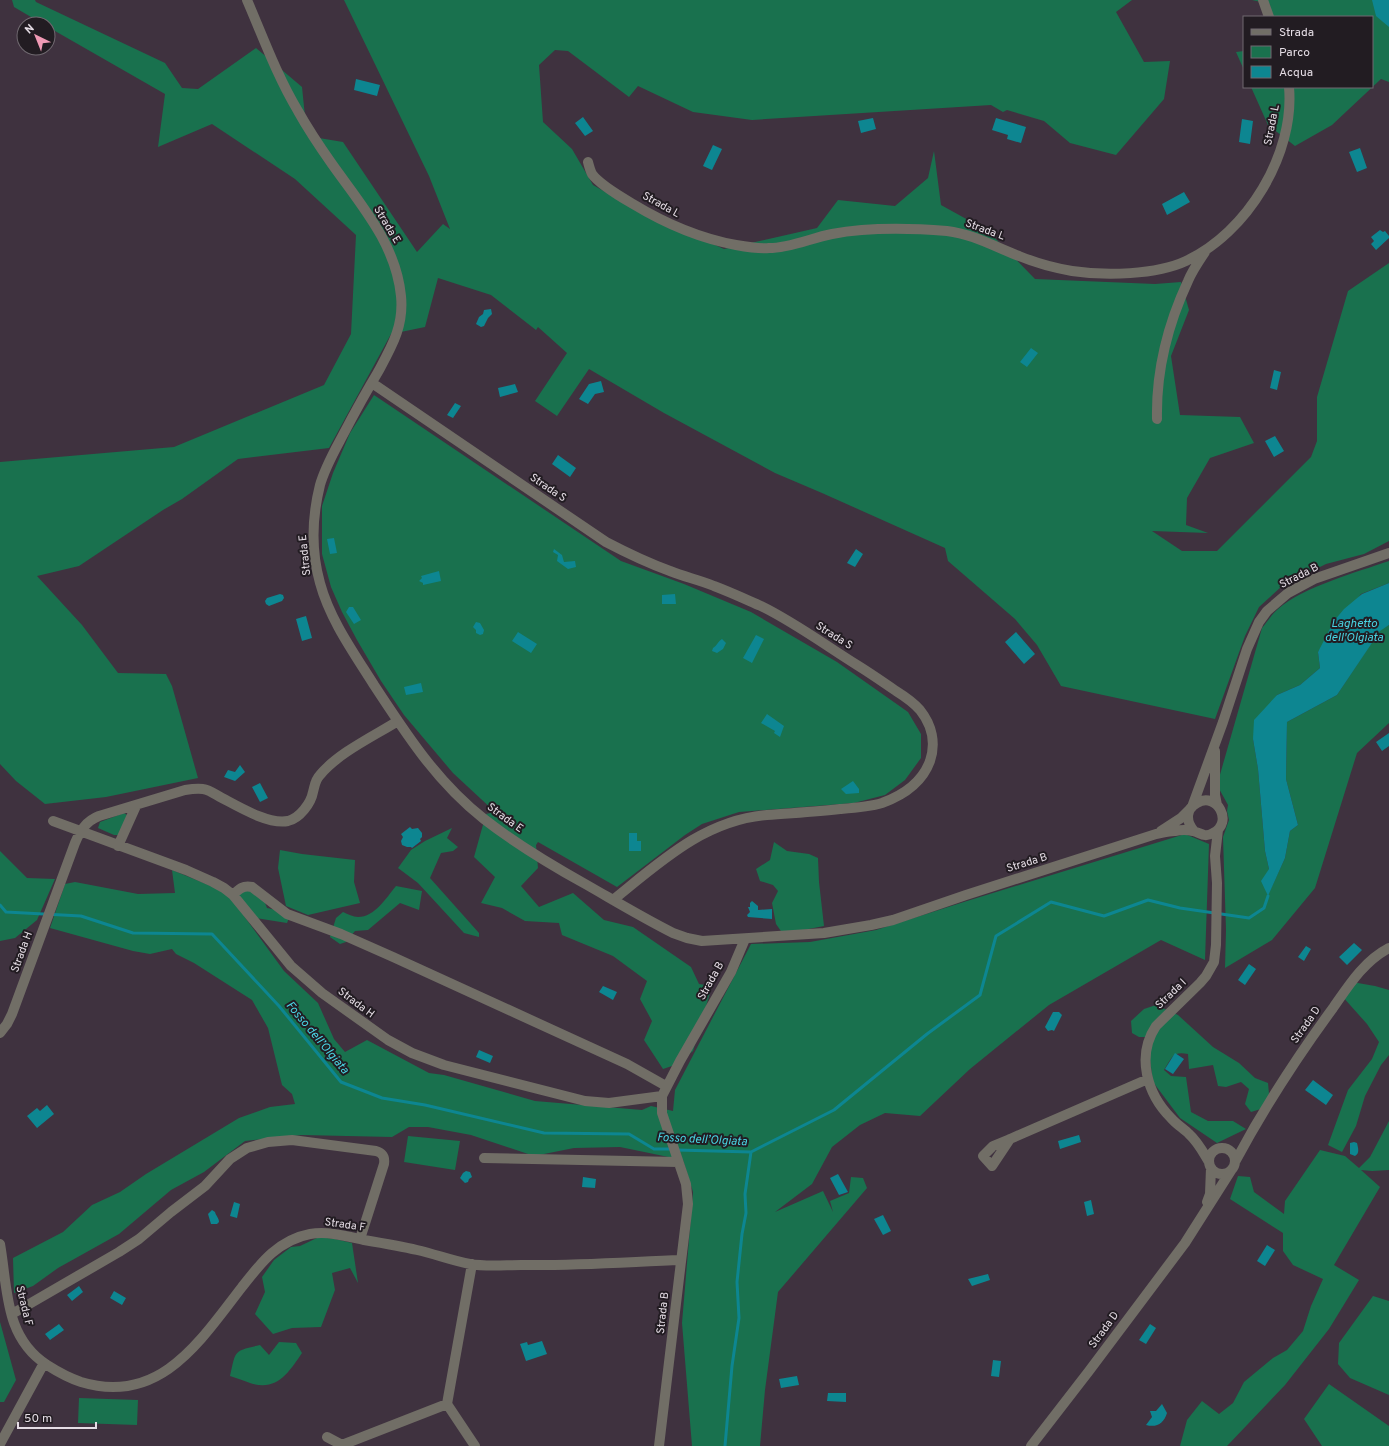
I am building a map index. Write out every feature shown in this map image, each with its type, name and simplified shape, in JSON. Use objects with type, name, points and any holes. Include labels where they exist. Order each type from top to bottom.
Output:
[{"type":"street","name":"Strada E","points":[[247,0],[285,86],[298,110],[330,162],[384,238],[394,261],[400,282],[402,318],[394,340],[331,456],[320,484],[314,525],[315,561],[320,584],[330,611],[354,654],[417,750],[454,792],[484,819],[534,854],[673,933],[702,941],[745,939]]},
{"type":"street","points":[[1263,0],[1269,16]]},
{"type":"street","name":"Strada L","points":[[588,162],[593,175],[601,182],[630,202],[668,224],[706,238],[747,247],[776,248],[827,235],[876,230],[897,229],[944,231],[968,235],[1026,259],[1049,266],[1078,272],[1106,274],[1138,272],[1171,267],[1186,262],[1207,248],[1241,219],[1267,182],[1278,156],[1287,124],[1289,88]]},
{"type":"street","points":[[1157,419],[1157,400],[1161,363],[1173,319],[1188,280],[1207,248]]},
{"type":"street","name":"Strada S","points":[[372,382],[606,542],[639,559],[672,572],[713,585],[763,607],[870,673],[911,701],[920,710],[928,722],[933,738],[930,760],[921,778],[909,790],[901,795],[880,804],[862,807],[765,815],[726,824],[705,832],[684,845],[654,866],[613,900]]},
{"type":"street","name":"Strada B","points":[[1156,834],[1181,818],[1192,807],[1216,742],[1247,649],[1259,622],[1267,611],[1288,593],[1314,579],[1389,553]]},
{"type":"street","name":"Strada H","points":[[0,1033],[7,1024],[14,1009],[80,832],[87,823],[95,818],[185,790],[201,789],[257,815],[274,820],[290,820],[298,815],[309,801],[314,791],[315,781],[323,771],[351,750],[398,721]]},
{"type":"street","name":"Strada B","points":[[1216,742],[1215,795],[1217,805]]},
{"type":"street","points":[[1207,800],[1217,805],[1223,815],[1221,826],[1218,830],[1209,835],[1196,833],[1188,822],[1188,817],[1192,807],[1201,801],[1207,800]]},
{"type":"street","points":[[118,846],[136,806]]},
{"type":"street","name":"Strada H","points":[[53,821],[186,870],[212,882],[233,895],[280,953],[302,976],[373,1031],[412,1053],[444,1065],[585,1101],[609,1103],[664,1091]]},
{"type":"street","name":"Strada I","points":[[1218,830],[1215,856],[1217,912],[1214,962],[1200,983],[1156,1026],[1149,1038],[1145,1059],[1148,1080],[1155,1097],[1170,1118],[1191,1135],[1204,1142],[1224,1148]]},
{"type":"street","name":"Strada B","points":[[660,1446],[688,1211],[686,1184],[662,1113],[664,1091],[731,972],[745,939],[849,930],[893,920],[1156,834],[1174,831],[1196,833]]},
{"type":"street","name":"Strada I","points":[[1196,833],[1205,838],[1215,856]]},
{"type":"street","points":[[233,895],[244,886],[252,887],[287,914],[341,934],[393,957],[626,1064],[664,1091]]},
{"type":"street","name":"Strada D","points":[[1031,1446],[1185,1243],[1233,1166],[1273,1095],[1319,1026],[1357,975],[1372,960],[1389,948]]},
{"type":"street","points":[[1010,1139],[1148,1080]]},
{"type":"street","name":"Strada D","points":[[1224,1148],[1240,1141],[1255,1126]]},
{"type":"street","name":"Strada I","points":[[1191,1135],[1201,1148],[1210,1165]]},
{"type":"street","points":[[12,1314],[125,1249],[205,1186],[230,1159],[247,1148],[268,1142],[292,1140],[376,1151],[382,1154],[384,1157],[384,1164],[360,1239]]},
{"type":"street","points":[[1224,1148],[1233,1154],[1233,1166],[1226,1173],[1219,1174],[1210,1165],[1209,1158],[1214,1151],[1224,1148]]},
{"type":"street","points":[[484,1158],[676,1153]]},
{"type":"street","name":"Strada D","points":[[1196,1226],[1210,1194],[1210,1165]]},
{"type":"street","name":"Strada F","points":[[0,1244],[9,1305],[15,1325],[23,1343],[33,1355],[66,1376],[91,1385],[119,1386],[128,1386],[144,1382],[168,1370],[186,1356],[225,1309],[258,1265],[279,1247],[298,1237],[320,1233],[339,1235],[417,1250],[472,1264],[539,1265],[681,1260]]},
{"type":"street","points":[[472,1264],[447,1404],[475,1446]]},
{"type":"street","points":[[0,1444],[44,1363]]},
{"type":"street","points":[[327,1437],[342,1446],[447,1404]]},
{"type":"green space","points":[[12,0],[35,0],[36,2],[165,63],[182,88],[198,89],[256,48],[302,87],[307,136],[343,142],[417,252],[443,224],[450,229],[429,176],[344,0],[1132,0],[1116,12],[1144,62],[1170,61],[1164,99],[1116,155],[1070,143],[1044,121],[1007,110],[1003,112],[991,105],[752,120],[693,112],[638,86],[629,97],[568,51],[555,50],[539,65],[543,122],[572,149],[593,185],[639,211],[724,249],[817,228],[838,200],[895,206],[928,178],[934,151],[941,205],[988,231],[1035,279],[1155,284],[1181,282],[1189,310],[1171,356],[1180,415],[1240,417],[1254,443],[1210,458],[1187,498],[1186,525],[1208,533],[1152,531],[1182,551],[1217,551],[1311,457],[1317,441],[1317,397],[1348,291],[1389,263],[1389,541],[1364,554],[1326,564],[1282,586],[1259,607],[1245,636],[1215,719],[1061,686],[1037,645],[1015,619],[948,561],[945,548],[775,473],[664,413],[589,369],[557,416],[535,401],[567,353],[538,327],[536,330],[491,295],[438,278],[425,327],[391,334],[329,448],[238,459],[182,499],[79,566],[37,576],[82,625],[118,673],[166,674],[172,686],[198,778],[106,797],[45,804],[16,781],[0,764],[0,462],[174,447],[324,385],[351,334],[356,235],[295,179],[212,124],[158,147],[165,94],[56,32],[56,16],[29,16],[14,7]]},
{"type":"green space","points":[[1252,0],[1389,0],[1389,82],[1381,79],[1373,87],[1373,16],[1271,16],[1270,4]]},
{"type":"green space","points":[[1243,51],[1243,68],[1236,52]]},
{"type":"green space","points":[[1251,88],[1371,88],[1332,125],[1295,146],[1268,125]]},
{"type":"green space","points":[[374,395],[621,561],[684,584],[751,612],[837,662],[908,712],[921,734],[921,758],[905,780],[885,795],[854,803],[739,812],[702,824],[685,835],[617,887],[538,842],[536,845],[538,868],[521,886],[539,907],[573,893],[604,920],[633,927],[691,967],[699,984],[712,986],[693,1051],[675,1065],[663,1069],[644,1040],[652,1021],[640,999],[647,981],[613,956],[562,935],[559,923],[525,921],[502,908],[481,903],[495,877],[474,857],[486,814],[495,812],[453,773],[404,715],[381,681],[342,612],[331,587],[322,554],[322,506],[333,473],[350,433]]},
{"type":"green space","points":[[1389,561],[1389,583],[1361,594],[1318,652],[1320,668],[1300,685],[1277,695],[1253,739],[1258,769],[1265,851],[1269,869],[1266,891],[1268,895],[1285,858],[1290,831],[1298,825],[1286,779],[1287,722],[1337,695],[1380,630],[1389,625],[1389,723],[1357,753],[1315,888],[1272,940],[1225,968],[1226,930],[1223,837],[1229,820],[1227,811],[1228,805],[1217,785],[1262,628],[1278,609],[1301,594],[1346,575]]},
{"type":"green space","points":[[124,813],[127,815],[119,835],[114,835],[98,828],[100,822]]},
{"type":"green space","points":[[452,828],[447,838],[458,847],[453,851],[441,853],[430,878],[479,933],[479,937],[464,933],[418,883],[398,868],[411,850],[425,841]]},
{"type":"green space","points":[[1185,834],[1209,844],[1205,960],[1161,940],[1049,1005],[970,1069],[920,1116],[885,1113],[860,1125],[832,1147],[812,1184],[775,1212],[823,1191],[833,1212],[830,1201],[849,1193],[851,1177],[863,1178],[867,1188],[778,1292],[765,1390],[760,1446],[692,1446],[682,1323],[693,1192],[683,1160],[620,1147],[574,1148],[534,1156],[471,1135],[428,1127],[409,1127],[392,1137],[302,1135],[245,1141],[204,1172],[171,1190],[119,1234],[58,1268],[33,1286],[14,1293],[13,1258],[63,1232],[92,1205],[120,1192],[146,1174],[239,1118],[270,1107],[295,1104],[292,1094],[282,1085],[268,1028],[252,1000],[194,963],[176,954],[172,949],[150,954],[133,951],[50,928],[65,884],[75,882],[138,894],[175,893],[172,870],[211,886],[226,894],[259,887],[267,908],[291,913],[287,923],[244,916],[284,971],[318,1003],[334,1039],[345,1052],[367,1040],[429,1073],[444,1075],[535,1101],[642,1110],[651,1106],[673,1111],[675,1090],[751,944],[810,942],[876,930]]},
{"type":"green space","points":[[774,842],[787,851],[809,854],[818,858],[824,926],[783,934],[776,924],[772,903],[778,891],[773,885],[760,881],[756,869],[770,860]]},
{"type":"green space","points":[[280,850],[355,860],[354,882],[360,903],[308,915],[286,906],[278,868]]},
{"type":"green space","points":[[0,851],[27,878],[55,879],[37,920],[15,938],[0,941]]},
{"type":"green space","points":[[396,886],[422,891],[419,910],[400,903],[368,930],[355,931],[346,942],[340,944],[330,937],[336,918],[343,912],[358,917],[370,914],[380,906]]},
{"type":"green space","points":[[1352,982],[1389,990],[1389,1055],[1381,1065],[1365,1096],[1356,1126],[1342,1152],[1328,1145],[1348,1090],[1372,1059],[1379,1042],[1367,1024],[1342,996]]},
{"type":"green space","points":[[1156,1005],[1178,1015],[1213,1047],[1239,1063],[1255,1078],[1268,1083],[1269,1094],[1264,1108],[1251,1112],[1245,1104],[1249,1089],[1241,1082],[1226,1087],[1218,1086],[1213,1065],[1189,1069],[1188,1054],[1183,1053],[1173,1056],[1164,1070],[1171,1076],[1186,1077],[1191,1112],[1208,1121],[1233,1121],[1246,1129],[1217,1143],[1180,1118],[1153,1082],[1147,1037],[1139,1037],[1132,1033],[1131,1021],[1144,1009]]},
{"type":"green space","points":[[1389,1121],[1389,1170],[1361,1170],[1380,1187],[1334,1265],[1359,1280],[1329,1329],[1285,1385],[1227,1446],[1180,1446],[1187,1420],[1202,1401],[1219,1414],[1233,1403],[1244,1382],[1273,1358],[1287,1350],[1303,1331],[1311,1306],[1323,1279],[1293,1265],[1283,1251],[1283,1233],[1230,1199],[1238,1176],[1250,1177],[1254,1192],[1284,1214],[1285,1201],[1320,1150],[1345,1156],[1359,1168],[1370,1157]]},
{"type":"green space","points":[[408,1136],[460,1141],[455,1170],[404,1162]]},
{"type":"green space","points":[[319,1237],[352,1243],[358,1283],[350,1268],[332,1273],[335,1290],[321,1327],[292,1328],[273,1334],[255,1314],[265,1292],[262,1277],[274,1260],[291,1247],[300,1246]]},
{"type":"green space","points":[[1373,1296],[1389,1301],[1389,1395],[1350,1378],[1338,1364],[1339,1343]]},
{"type":"green space","points":[[0,1322],[16,1380],[4,1402],[0,1402]]},
{"type":"green space","points":[[279,1342],[296,1343],[302,1353],[287,1373],[281,1378],[268,1385],[259,1385],[230,1376],[233,1361],[237,1353],[260,1345],[269,1355]]},
{"type":"green space","points":[[1329,1384],[1389,1426],[1389,1446],[1322,1446],[1304,1419]]},
{"type":"green space","points":[[79,1398],[138,1400],[137,1425],[78,1423]]},
{"type":"water","points":[[1372,0],[1389,0],[1389,27],[1376,16]]},
{"type":"water","points":[[356,79],[380,85],[377,96],[354,90]]},
{"type":"water","points":[[583,117],[593,131],[585,136],[575,123]]},
{"type":"water","points":[[873,118],[876,129],[861,133],[858,121]]},
{"type":"water","points":[[996,118],[1026,127],[1021,143],[1007,139],[1008,135],[992,130]]},
{"type":"water","points":[[1242,119],[1253,121],[1250,144],[1239,142]]},
{"type":"water","points":[[713,145],[722,149],[712,170],[703,166]]},
{"type":"water","points":[[1360,148],[1367,168],[1357,172],[1349,152]]},
{"type":"water","points":[[1184,192],[1190,202],[1167,215],[1162,204]]},
{"type":"water","points":[[1380,230],[1383,232],[1385,231],[1389,238],[1376,250],[1371,244],[1374,241],[1371,237]]},
{"type":"water","points":[[491,309],[492,314],[484,326],[481,327],[476,324],[484,310]]},
{"type":"water","points":[[1031,348],[1038,353],[1027,367],[1020,362]]},
{"type":"water","points":[[1274,370],[1281,372],[1277,390],[1270,388]]},
{"type":"water","points":[[601,381],[604,392],[595,394],[588,404],[579,399],[589,384]]},
{"type":"water","points":[[515,384],[518,392],[500,397],[498,388]]},
{"type":"water","points":[[455,403],[461,406],[453,418],[447,415]]},
{"type":"water","points":[[1275,436],[1284,451],[1274,457],[1265,441]]},
{"type":"water","points":[[558,455],[576,468],[570,477],[552,464]]},
{"type":"water","points":[[334,538],[337,553],[330,554],[327,539]]},
{"type":"water","points":[[554,549],[562,555],[564,562],[575,561],[576,567],[568,569],[557,561],[558,555],[553,552]]},
{"type":"water","points":[[856,549],[863,554],[855,567],[847,563]]},
{"type":"water","points":[[439,571],[441,581],[423,585],[423,583],[419,581],[422,578],[421,576]]},
{"type":"water","name":"Laghetto dell'Olgiata","points":[[1389,583],[1389,625],[1380,631],[1337,695],[1287,722],[1286,779],[1298,825],[1290,831],[1285,858],[1268,896],[1261,881],[1269,869],[1265,851],[1258,769],[1253,739],[1254,720],[1277,695],[1300,685],[1320,668],[1318,652],[1334,621],[1344,609],[1362,594]]},
{"type":"water","points":[[280,594],[283,595],[284,598],[282,601],[269,606],[266,604],[265,601],[267,598]]},
{"type":"water","points":[[675,594],[676,604],[662,604],[662,595]]},
{"type":"water","points":[[349,607],[353,607],[361,620],[354,624],[346,612]]},
{"type":"water","points":[[306,616],[312,638],[302,641],[296,619]]},
{"type":"water","points":[[476,622],[480,623],[484,630],[483,634],[480,635],[476,633],[476,630],[473,627]]},
{"type":"water","points":[[518,632],[537,644],[531,653],[512,641]]},
{"type":"water","points":[[1016,632],[1035,654],[1024,664],[1005,642]]},
{"type":"water","points":[[756,635],[764,639],[752,663],[743,658]]},
{"type":"water","points":[[722,639],[726,643],[723,649],[717,653],[712,651],[713,648]]},
{"type":"water","points":[[421,683],[423,692],[406,695],[404,687]]},
{"type":"water","points":[[767,714],[784,726],[780,737],[774,733],[775,731],[761,723]]},
{"type":"water","points":[[1389,733],[1389,746],[1382,751],[1376,742]]},
{"type":"water","points":[[240,765],[245,772],[235,781],[224,777],[228,770],[235,772]]},
{"type":"water","points":[[853,781],[859,789],[859,793],[846,794],[841,789]]},
{"type":"water","points":[[260,783],[268,798],[260,802],[252,787]]},
{"type":"water","points":[[410,827],[412,829],[418,828],[422,833],[422,837],[420,839],[421,841],[412,848],[402,845],[401,841],[403,837],[401,834]]},
{"type":"water","points":[[629,833],[637,833],[637,841],[641,841],[641,851],[629,851]]},
{"type":"water","points":[[752,901],[758,906],[758,910],[772,909],[772,919],[748,917],[747,915],[750,912],[748,907],[750,907],[750,903]]},
{"type":"water","points":[[1354,943],[1362,950],[1347,965],[1339,957]]},
{"type":"water","points":[[1306,946],[1311,949],[1304,961],[1298,957]]},
{"type":"water","points":[[1249,964],[1256,969],[1245,985],[1238,980]]},
{"type":"water","points":[[603,986],[617,992],[613,1000],[599,992]]},
{"type":"water","points":[[1053,1012],[1059,1012],[1062,1015],[1054,1031],[1048,1031],[1045,1027]]},
{"type":"water","points":[[479,1050],[493,1056],[490,1063],[476,1057]]},
{"type":"water","points":[[1175,1053],[1184,1059],[1173,1074],[1165,1069]]},
{"type":"water","points":[[1313,1080],[1333,1095],[1326,1105],[1305,1090]]},
{"type":"water","points":[[47,1105],[54,1114],[37,1128],[27,1116],[37,1108],[40,1111]]},
{"type":"water","points":[[1079,1135],[1081,1142],[1060,1149],[1058,1141]]},
{"type":"water","points":[[1350,1143],[1357,1143],[1358,1150],[1358,1153],[1355,1156],[1350,1154]]},
{"type":"water","points":[[466,1171],[470,1172],[472,1177],[465,1183],[460,1178]]},
{"type":"water","points":[[838,1174],[848,1192],[839,1195],[830,1178]]},
{"type":"water","points":[[583,1177],[596,1179],[595,1188],[582,1187]]},
{"type":"water","points":[[1091,1200],[1094,1214],[1087,1216],[1084,1202]]},
{"type":"water","points":[[234,1202],[240,1204],[237,1218],[230,1216]]},
{"type":"water","points":[[212,1210],[219,1219],[217,1224],[211,1224],[208,1214]]},
{"type":"water","points":[[883,1215],[891,1231],[883,1235],[874,1219]]},
{"type":"water","points":[[1267,1245],[1275,1250],[1265,1266],[1257,1261]]},
{"type":"water","points":[[988,1274],[990,1280],[972,1286],[968,1279]]},
{"type":"water","points":[[79,1286],[83,1292],[72,1301],[67,1295]]},
{"type":"water","points":[[114,1291],[126,1298],[122,1305],[110,1298]]},
{"type":"water","points":[[59,1324],[64,1330],[50,1340],[45,1334]]},
{"type":"water","points":[[1150,1324],[1156,1328],[1146,1344],[1139,1340]]},
{"type":"water","points":[[542,1341],[547,1354],[526,1361],[520,1344],[527,1342],[528,1345]]},
{"type":"water","points":[[993,1360],[1001,1361],[999,1377],[991,1376]]},
{"type":"water","points":[[797,1376],[799,1385],[781,1388],[779,1379]]},
{"type":"water","points":[[828,1393],[846,1393],[846,1402],[827,1401]]},
{"type":"water","points":[[1162,1404],[1167,1413],[1164,1420],[1160,1424],[1154,1426],[1146,1425],[1152,1417],[1150,1411],[1156,1411]]},
{"type":"waterway","name":"Fosso dell’Olgiata","points":[[677,1150],[751,1152],[834,1110],[927,1034],[980,995],[996,936],[1051,902],[1104,916],[1148,900],[1180,908],[1249,918],[1264,908],[1268,896]]},
{"type":"waterway","name":"Fosso dell’Olgiata","points":[[0,905],[6,912],[81,916],[133,933],[212,934],[279,1006],[341,1082],[382,1098],[425,1105],[544,1133],[629,1134],[654,1149],[672,1149]]},
{"type":"waterway","points":[[725,1446],[732,1366],[739,1318],[737,1282],[742,1234],[746,1213],[745,1194],[751,1152]]}]
